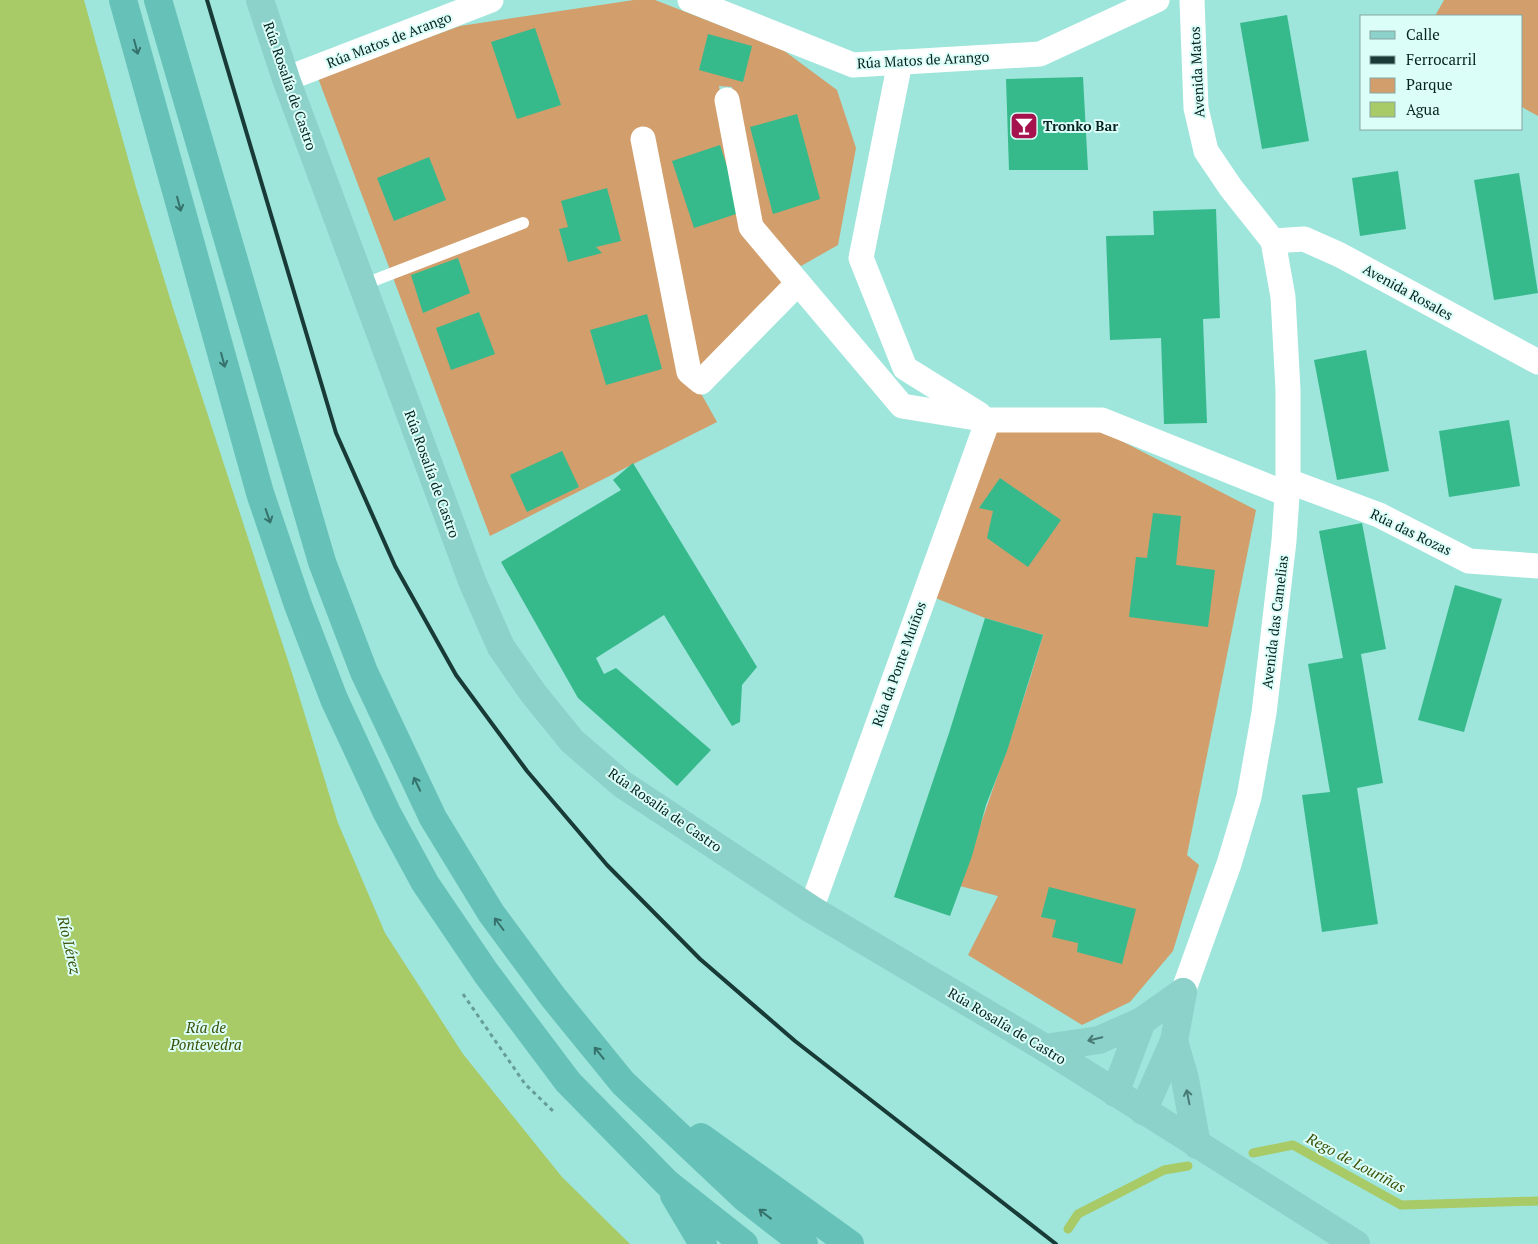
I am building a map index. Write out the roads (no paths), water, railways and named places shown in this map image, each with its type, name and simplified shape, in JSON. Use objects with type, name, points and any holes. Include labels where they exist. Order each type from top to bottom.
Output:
[{"type":"highway","points":[[123,0],[260,493],[298,605],[338,708],[387,813],[425,883],[486,973],[568,1082],[667,1183],[744,1244]]},
{"type":"highway","points":[[158,0],[322,562],[364,672],[433,818],[491,914],[553,997],[623,1083],[746,1199],[804,1244]]},
{"type":"highway","points":[[623,1083],[850,1244]]},
{"type":"highway","points":[[667,1183],[703,1244]]},
{"type":"main road","name":"Rúa Rosalía de Castro","points":[[260,0],[286,79],[472,581],[502,647],[533,693],[572,741],[622,784],[810,909],[1045,1048],[1356,1244]]},
{"type":"main road","points":[[1045,1048],[1099,1040],[1142,1021],[1183,992]]},
{"type":"main road","points":[[1143,1111],[1174,1040],[1183,992]]},
{"type":"main road","points":[[1115,1093],[1142,1021]]},
{"type":"main road","points":[[1174,1040],[1185,1079],[1197,1145]]},
{"type":"street","name":"Rúa Matos de Arango","points":[[286,79],[491,0]]},
{"type":"street","name":"Rúa Matos de Arango","points":[[690,0],[853,65],[1040,54],[1158,0]]},
{"type":"street","name":"Avenida Matos","points":[[1192,0],[1196,108],[1206,151],[1231,188],[1273,241]]},
{"type":"street","points":[[900,62],[861,258],[905,368],[988,420]]},
{"type":"street","points":[[727,100],[750,227],[902,406],[988,420],[1102,420],[1287,488]]},
{"type":"street","points":[[643,139],[689,372],[701,382],[798,283]]},
{"type":"street","name":"Avenida Rosales","points":[[1273,241],[1304,239],[1340,254],[1538,362]]},
{"type":"street","name":"Avenida das Camelias","points":[[1183,992],[1229,864],[1249,797],[1264,713],[1284,541],[1287,488],[1288,390],[1283,297],[1273,241]]},
{"type":"street","name":"Rúa da Ponte Muíños","points":[[810,909],[988,420]]},
{"type":"street","name":"Rúa das Rozas","points":[[1287,488],[1379,515],[1469,560],[1538,566]]},
{"type":"lane","points":[[362,285],[523,223]]},
{"type":"water","name":"Ría de Pontevedra","points":[[0,0],[84,0],[137,191],[173,308],[292,673],[338,823],[385,933],[463,1054],[562,1177],[630,1244],[0,1244]]},
{"type":"waterway","name":"Rego de Louriñas","points":[[1253,1153],[1293,1145],[1401,1205],[1538,1201]]},
{"type":"waterway","name":"Rego de Louriñas","points":[[1068,1229],[1078,1214],[1164,1170],[1188,1166]]},
{"type":"railway","points":[[207,0],[336,433],[395,566],[456,675],[527,771],[607,865],[700,959],[795,1041],[1056,1244]]},
{"type":"place","name":"Tronko Bar","points":[[1024,126]]},
{"type":"water label","name":"Río Lérez","points":[[69,945]]}]
